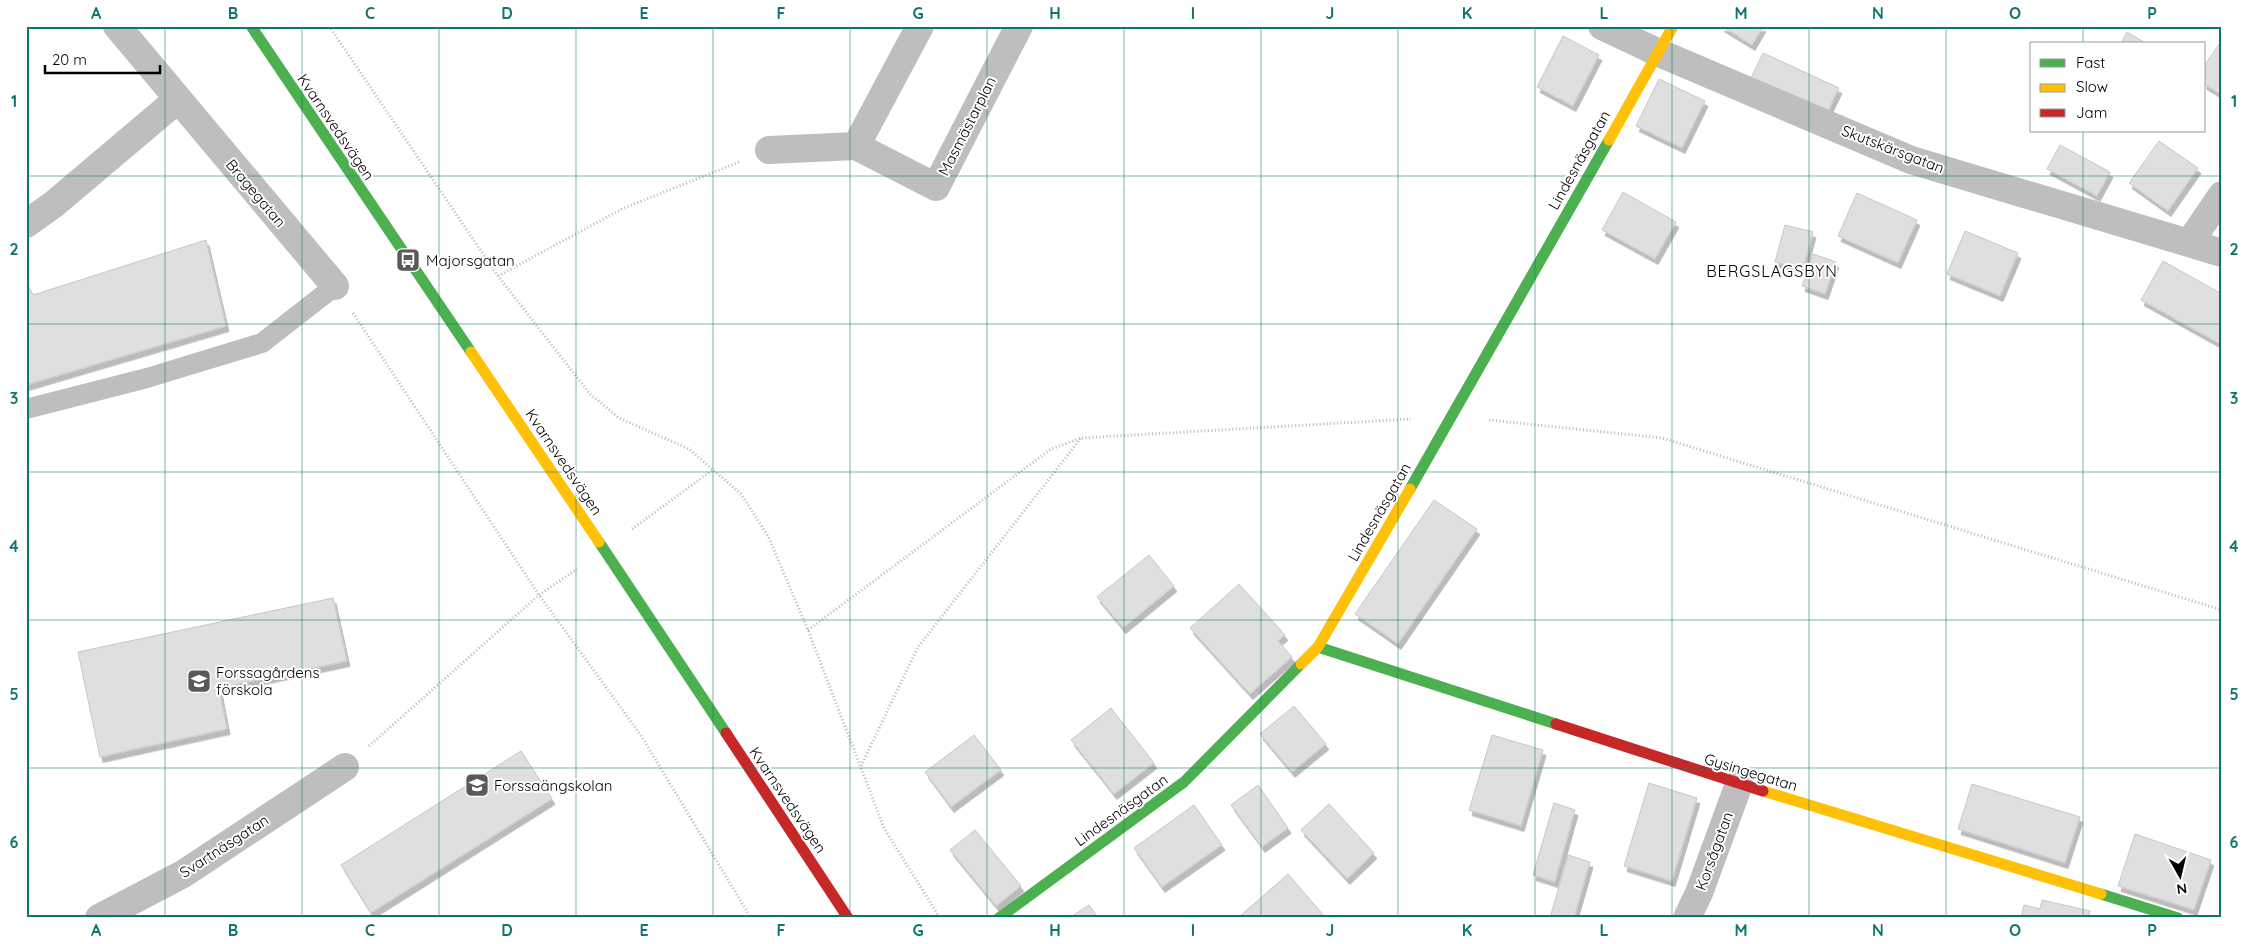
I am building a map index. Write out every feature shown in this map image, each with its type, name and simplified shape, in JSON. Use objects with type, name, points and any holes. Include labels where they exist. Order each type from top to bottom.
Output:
[{"type":"street","name":"Bragegatan","points":[[117,26],[177,100],[335,286]]},
{"type":"street","name":"Kvarnsvedsvägen","points":[[251,26],[602,546],[848,918]]},
{"type":"street","points":[[770,150],[856,146],[920,26]]},
{"type":"street","name":"Masmästarplan","points":[[856,146],[936,187],[1018,26]]},
{"type":"street","name":"Skutskärsgatan","points":[[1602,26],[1657,52],[1911,160],[2222,253]]},
{"type":"street","name":"Lindesnäsgatan","points":[[999,918],[1184,782],[1318,647],[1452,416],[1673,26]]},
{"type":"street","points":[[26,224],[54,204],[177,100]]},
{"type":"street","points":[[2190,242],[2222,195]]},
{"type":"street","name":"Gysingegatan","points":[[1318,647],[1739,784],[2178,918]]},
{"type":"street","name":"Svartnäsgatan","points":[[98,918],[183,874],[345,767]]},
{"type":"street","name":"Korsågatan","points":[[1687,918],[1699,893],[1739,784]]},
{"type":"lane","points":[[26,409],[147,378],[262,343],[335,286]]},
{"type":"path","points":[[329,26],[498,276],[590,394],[619,418],[689,449],[742,494],[768,536],[808,630],[884,828],[940,918]]},
{"type":"path","points":[[498,276],[622,209],[770,150]]},
{"type":"path","points":[[335,286],[540,595],[640,734],[751,918]]},
{"type":"path","points":[[808,630],[1051,449],[1082,438],[1452,416],[1662,438],[2222,610]]},
{"type":"path","points":[[861,766],[918,648],[1082,438]]},
{"type":"path","points":[[632,529],[714,469]]},
{"type":"path","points":[[345,767],[540,595],[580,567]]},
{"type":"building","points":[[1721,26],[1763,26],[1752,45]]},
{"type":"building","points":[[2127,32],[2144,42],[2122,42]]},
{"type":"building","points":[[1563,36],[1599,55],[1573,106],[1537,87]]},
{"type":"building","points":[[2222,40],[2222,95],[2206,85],[2206,63]]},
{"type":"building","points":[[1763,53],[1839,88],[1827,113],[1751,78]]},
{"type":"building","points":[[1659,79],[1705,101],[1682,148],[1636,126]]},
{"type":"building","points":[[2159,141],[2198,168],[2168,211],[2129,183]]},
{"type":"building","points":[[2060,145],[2110,172],[2097,196],[2047,169]]},
{"type":"building","points":[[1623,192],[1676,222],[1655,259],[1602,230]]},
{"type":"building","points":[[1857,193],[1917,220],[1898,263],[1838,236]]},
{"type":"building","points":[[1785,225],[1813,232],[1803,270],[1775,262]]},
{"type":"building","points":[[1965,231],[2018,253],[2000,296],[1947,274]]},
{"type":"building","points":[[206,240],[226,326],[26,385],[26,282],[33,295]]},
{"type":"building","points":[[1813,254],[1836,262],[1825,294],[1802,286]]},
{"type":"building","points":[[2163,261],[2222,294],[2222,345],[2141,300]]},
{"type":"building","points":[[1434,500],[1477,529],[1398,644],[1355,614]]},
{"type":"building","points":[[1149,555],[1174,586],[1123,628],[1097,597]]},
{"type":"building","points":[[1239,584],[1285,635],[1278,641],[1292,657],[1250,694],[1190,628]]},
{"type":"building","points":[[333,598],[347,661],[219,688],[227,729],[100,757],[78,652]]},
{"type":"building","points":[[1294,706],[1326,744],[1292,772],[1260,734]]},
{"type":"building","points":[[1111,708],[1154,763],[1114,794],[1071,740]]},
{"type":"building","points":[[974,735],[1001,770],[951,807],[925,772]]},
{"type":"building","points":[[1492,735],[1543,750],[1521,826],[1469,810]]},
{"type":"building","points":[[521,751],[552,799],[371,913],[341,865]]},
{"type":"building","points":[[1649,783],[1697,798],[1672,881],[1624,866]]},
{"type":"building","points":[[1972,784],[2080,817],[2065,863],[1958,829]]},
{"type":"building","points":[[1258,785],[1288,828],[1262,847],[1231,805]]},
{"type":"building","points":[[1554,803],[1575,810],[1555,882],[1533,875]]},
{"type":"building","points":[[1329,804],[1374,853],[1347,879],[1301,830]]},
{"type":"building","points":[[1194,805],[1222,845],[1162,887],[1134,848]]},
{"type":"building","points":[[975,830],[1021,886],[996,906],[950,850]]},
{"type":"building","points":[[2135,834],[2211,860],[2194,910],[2118,886]]},
{"type":"building","points":[[1568,855],[1590,862],[1574,918],[1550,918]]},
{"type":"building","points":[[1288,874],[1326,918],[1239,918],[1239,917]]},
{"type":"building","points":[[2042,900],[2090,911],[2088,918],[2021,918],[2024,905],[2040,909]]},
{"type":"building","points":[[1089,905],[1098,918],[1069,918]]},
{"type":"traffic: fast","points":[[251,26],[471,352]]},
{"type":"traffic: fast","points":[[1410,489],[1609,140]]},
{"type":"traffic: fast","points":[[599,542],[726,733]]},
{"type":"traffic: fast","points":[[1318,647],[1556,724]]},
{"type":"traffic: fast","points":[[999,918],[1184,782],[1301,664]]},
{"type":"traffic: fast","points":[[2101,894],[2178,918]]},
{"type":"traffic: slow","points":[[1609,140],[1673,26]]},
{"type":"traffic: slow","points":[[471,352],[599,542]]},
{"type":"traffic: slow","points":[[1301,664],[1318,647],[1410,489]]},
{"type":"traffic: slow","points":[[1763,791],[2101,894]]},
{"type":"traffic: jam","points":[[1556,724],[1763,791]]},
{"type":"traffic: jam","points":[[726,733],[848,918]]},
{"type":"place","name":"Majorsgatan","points":[[408,260]]},
{"type":"place","name":"Forssagårdens förskola","points":[[199,681]]},
{"type":"place","name":"Forssaängskolan","points":[[477,785]]},
{"type":"district","name":"BERGSLAGSBYN","points":[[1772,271]]}]
